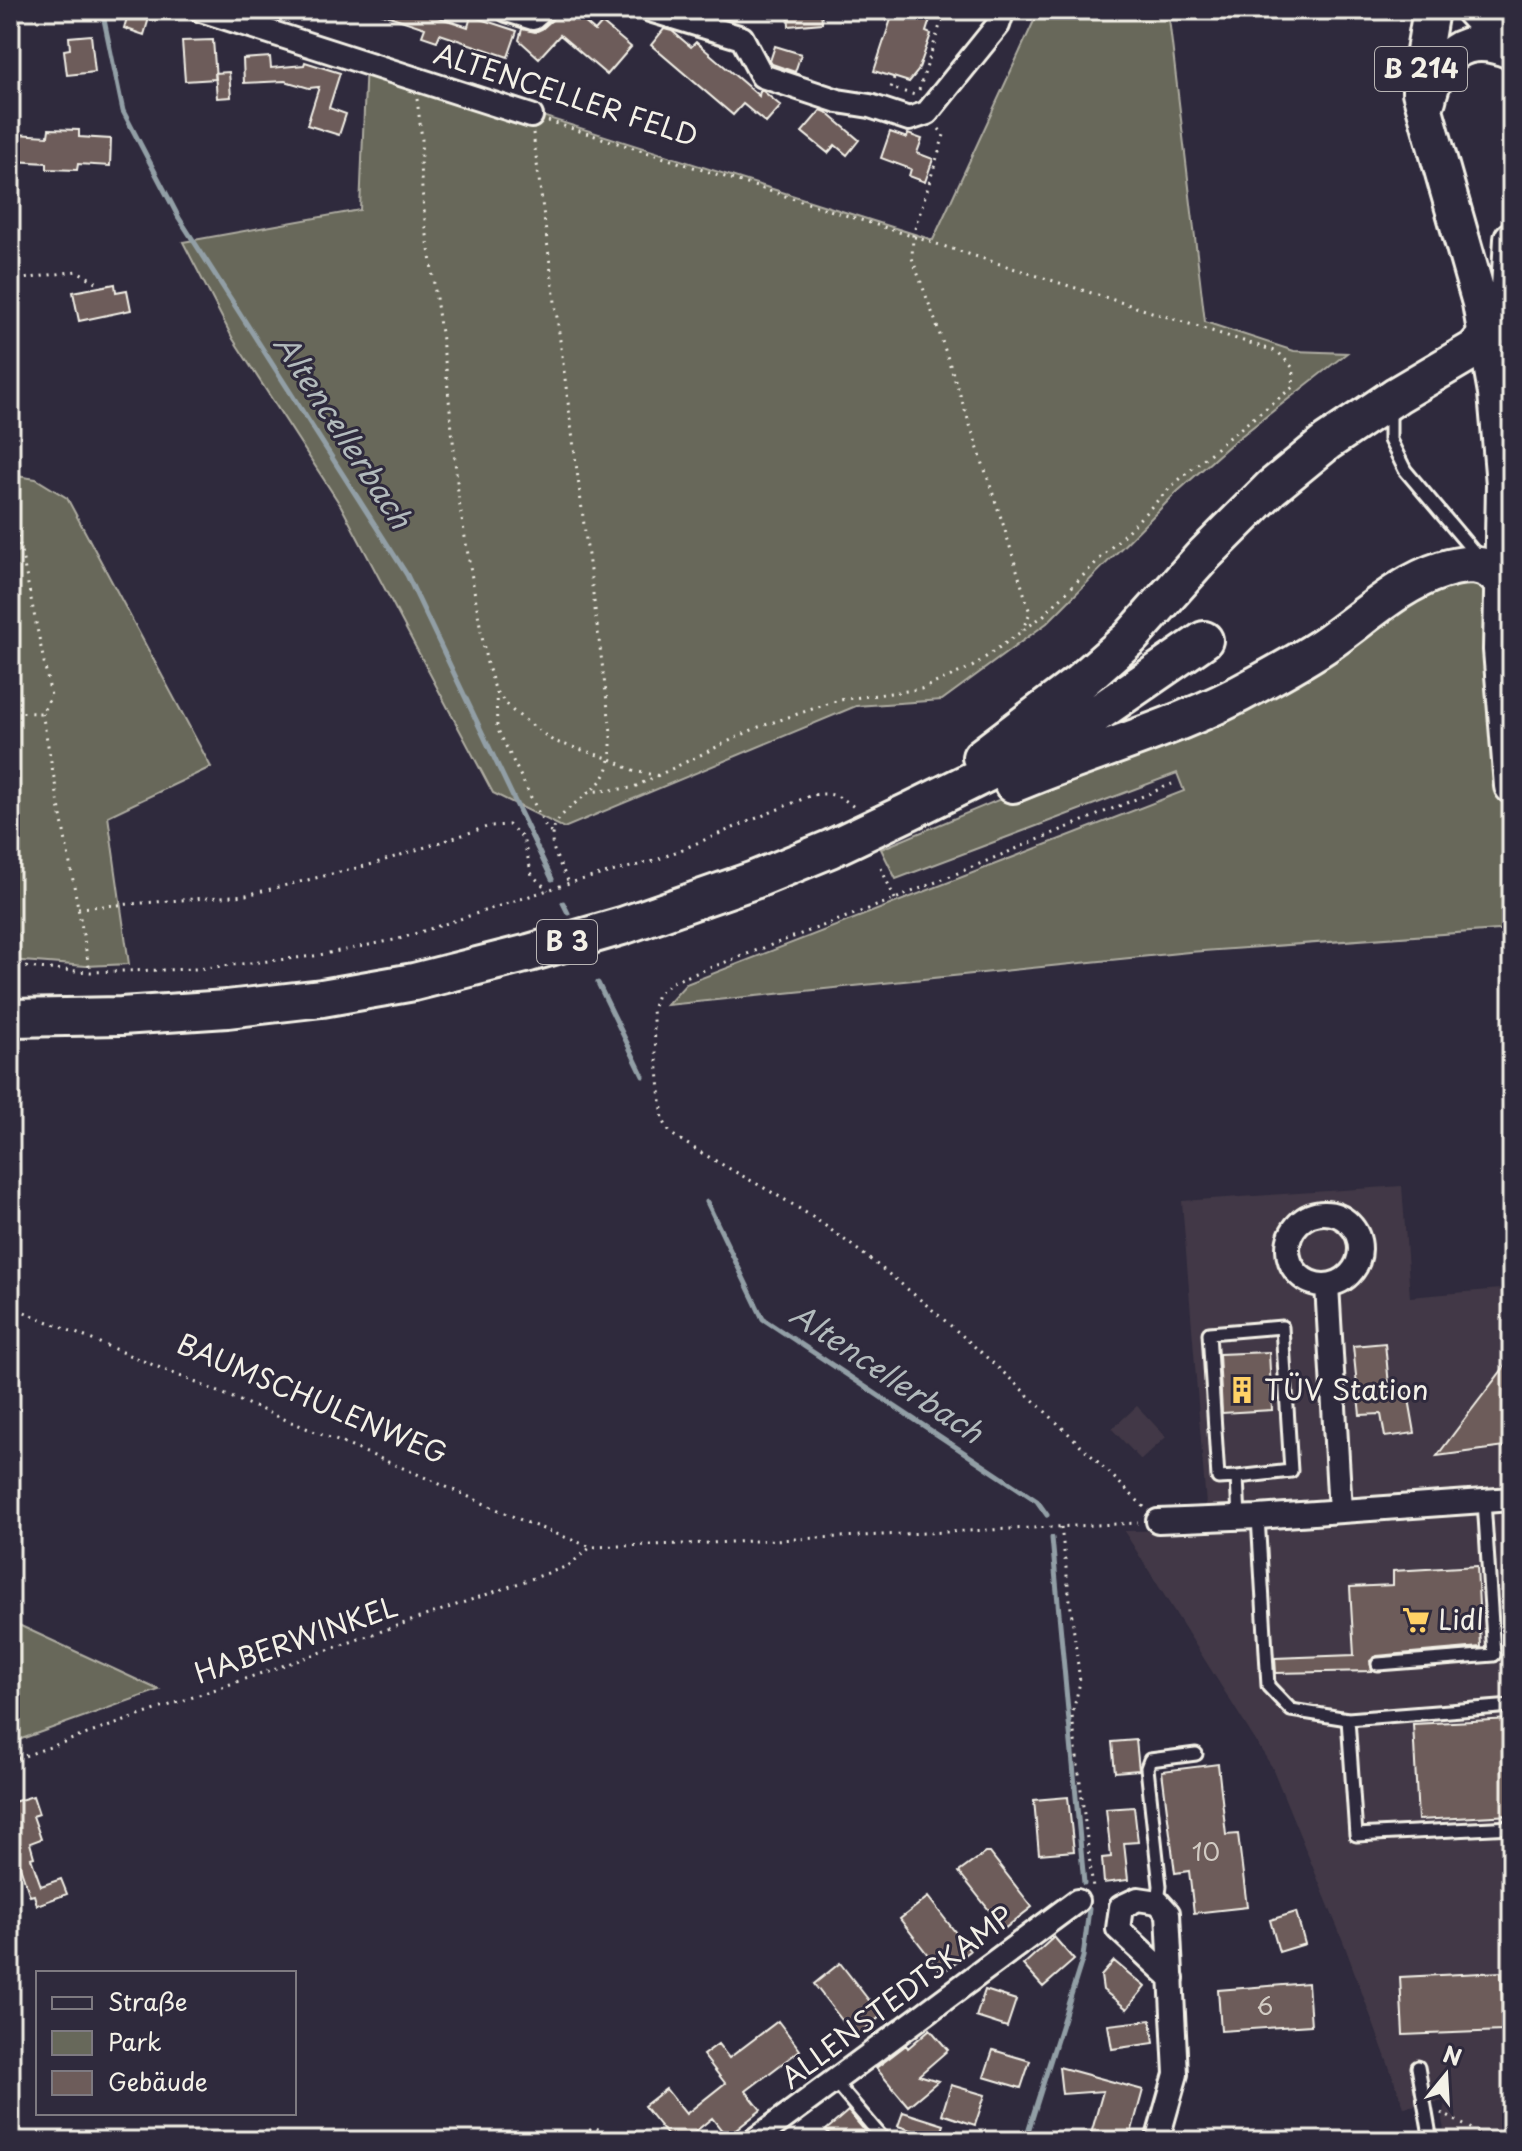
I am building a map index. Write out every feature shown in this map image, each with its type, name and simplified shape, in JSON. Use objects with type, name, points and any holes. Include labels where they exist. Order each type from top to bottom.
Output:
[{"type":"highway","points":[[910,811],[1080,682],[1130,638],[1203,556],[1271,488],[1327,442],[1397,395],[1475,349],[1499,330]]},
{"type":"highway","points":[[830,849],[868,850],[1057,765],[1185,718],[1286,668],[1424,577],[1474,564],[1494,575]]},
{"type":"highway","name":"B 3","points":[[10,1018],[121,1016],[227,1009],[322,998],[414,982],[529,953],[636,921],[754,880],[830,849],[1022,756],[1085,722],[1204,640]]},
{"type":"main road","name":"B 214","points":[[1431,10],[1420,92],[1480,303],[1499,330]]},
{"type":"main road","name":"B 214","points":[[1473,10],[1511,52]]},
{"type":"main road","points":[[1429,128],[1428,101],[1434,79],[1451,55],[1481,43],[1511,52]]},
{"type":"main road","name":"B 214","points":[[1512,239],[1509,288],[1499,330],[1496,393],[1504,484],[1494,575],[1512,786]]},
{"type":"street","name":"ALTENCELLER FELD","points":[[201,10],[531,116]]},
{"type":"street","points":[[507,10],[533,18],[542,10]]},
{"type":"street","points":[[650,10],[742,38],[762,76],[838,101],[870,106],[909,119],[927,113],[998,25],[1003,10]]},
{"type":"street","points":[[1327,1285],[1340,1511]]},
{"type":"street","points":[[1158,1521],[1512,1499]]},
{"type":"street","points":[[1157,2141],[1176,2074],[1172,1979],[1168,1913],[1158,1902],[1138,1899],[1121,1907],[1118,1929],[1172,1979]]},
{"type":"street","name":"ALLENSTEDTSKAMP","points":[[753,2141],[1077,1901]]},
{"type":"lane","points":[[1397,395],[1390,415],[1390,440],[1395,453],[1405,470],[1494,575]]},
{"type":"lane","points":[[1282,1327],[1291,1471],[1237,1477],[1218,1478],[1209,1333],[1282,1327]]},
{"type":"lane","points":[[1237,1477],[1248,1517],[1268,1686],[1291,1710],[1348,1719],[1512,1706]]},
{"type":"lane","points":[[1378,1664],[1494,1655],[1484,1501]]},
{"type":"lane","points":[[1348,1719],[1356,1835],[1512,1827]]},
{"type":"lane","points":[[1158,1902],[1160,1886],[1147,1768],[1150,1760],[1196,1754]]},
{"type":"lane","points":[[1418,2067],[1431,2141]]},
{"type":"lane","points":[[834,2081],[885,2141]]},
{"type":"path","points":[[894,78],[891,88],[917,96],[945,10]]},
{"type":"path","points":[[416,79],[425,221],[446,368],[459,502],[486,660],[496,692],[497,728],[546,828],[552,834]]},
{"type":"path","points":[[927,113],[944,135],[913,235],[912,258],[1004,527],[1030,613],[1021,631]]},
{"type":"path","points":[[531,116],[611,732],[611,759],[604,778],[563,814],[552,834],[554,851],[569,883]]},
{"type":"path","name":"ALTENCELLER FELD","points":[[531,116],[1278,352],[1294,369],[1293,387],[1173,485],[1043,616],[972,667],[921,689],[839,700],[756,728],[632,788],[588,792]]},
{"type":"path","points":[[10,281],[77,271],[98,283]]},
{"type":"path","points":[[10,497],[51,696],[42,713],[90,972]]},
{"type":"path","points":[[1030,613],[1043,616]]},
{"type":"path","points":[[496,692],[513,711],[553,741],[611,759],[633,771],[660,776]]},
{"type":"path","points":[[10,712],[42,713]]},
{"type":"path","points":[[1158,1521],[1046,1411],[937,1313],[830,1228],[670,1133],[663,1120],[652,1010],[657,994],[672,982],[895,899],[1172,784]]},
{"type":"path","points":[[10,966],[90,972],[196,969],[314,956],[399,939],[569,883],[654,861],[812,795],[829,792],[843,797],[855,808]]},
{"type":"path","points":[[78,908],[246,895],[373,864],[490,826],[509,825],[523,838],[532,875],[548,890]]},
{"type":"path","points":[[881,868],[895,899]]},
{"type":"path","name":"BAUMSCHULENWEG","points":[[10,1306],[591,1547]]},
{"type":"path","points":[[591,1547],[1158,1521]]},
{"type":"path","points":[[1061,1527],[1080,1682],[1072,1716],[1094,1894],[1077,1901]]},
{"type":"path","name":"HABERWINKEL","points":[[10,1761],[568,1566],[591,1547]]},
{"type":"path","points":[[1425,2104],[1495,2141]]},
{"type":"path","points":[[559,2141],[596,2128],[620,2141]]},
{"type":"shaded area","points":[[1402,1186],[1410,1297],[1512,1288],[1512,2141],[1446,2141],[1442,2119],[1445,2101],[1404,2107],[1343,1941],[1272,1767],[1124,1531],[1208,1530],[1182,1201]]},
{"type":"shaded area","points":[[1137,1406],[1166,1437],[1141,1460],[1112,1429]]},
{"type":"green space","points":[[1039,10],[1168,10],[1205,322],[1294,351],[1347,353],[1231,444],[1177,492],[1047,623],[942,700],[856,706],[564,828],[493,793],[341,506],[233,339],[183,242],[360,210],[366,60],[933,240]]},
{"type":"green space","points":[[10,475],[36,479],[67,498],[211,767],[108,816],[129,964],[86,966],[10,960]]},
{"type":"green space","points":[[1480,580],[1487,595],[1504,781],[1512,813],[1512,929],[1189,952],[667,1005],[686,984],[1184,791],[1177,773],[896,879],[881,849],[1063,773],[1417,587]]},
{"type":"green space","points":[[10,1621],[159,1690],[10,1743]]},
{"type":"building","points":[[380,10],[430,10],[429,14],[468,27],[471,16],[517,31],[508,57],[440,34],[437,41],[422,36],[425,28],[380,13]]},
{"type":"building","points":[[556,10],[570,10],[595,31],[602,23],[631,47],[607,75],[560,35],[539,58],[519,40],[522,29],[535,32],[542,29],[552,20]]},
{"type":"building","points":[[788,10],[821,10],[822,23],[789,26]]},
{"type":"building","points":[[894,10],[933,10],[926,32],[931,34],[918,71],[909,82],[874,71]]},
{"type":"building","points":[[129,11],[149,18],[144,35],[124,28]]},
{"type":"building","points":[[664,29],[672,31],[691,47],[696,42],[759,96],[760,90],[763,91],[781,106],[766,123],[743,104],[733,115],[651,45]]},
{"type":"building","points":[[91,35],[95,72],[67,75],[64,50],[70,49],[69,37]]},
{"type":"building","points":[[213,40],[216,79],[185,81],[182,41]]},
{"type":"building","points":[[775,46],[801,54],[795,72],[772,64],[770,61]]},
{"type":"building","points":[[270,57],[271,68],[304,65],[305,62],[340,73],[329,108],[346,114],[339,135],[307,125],[319,87],[309,88],[285,81],[244,83],[243,59]]},
{"type":"building","points":[[229,72],[231,97],[217,98],[215,73]]},
{"type":"building","points":[[821,110],[859,140],[847,155],[835,145],[828,153],[802,132]]},
{"type":"building","points":[[49,129],[79,130],[79,137],[111,139],[110,166],[78,164],[77,170],[47,169],[47,163],[13,161],[15,134],[48,136]]},
{"type":"building","points":[[890,132],[922,139],[917,153],[933,159],[925,182],[909,176],[911,169],[881,158]]},
{"type":"building","points":[[115,284],[116,292],[127,290],[131,310],[79,321],[73,292]]},
{"type":"building","points":[[1385,1343],[1390,1396],[1408,1393],[1415,1433],[1385,1437],[1381,1414],[1360,1415],[1353,1346]]},
{"type":"building","name":"TÜV Station","points":[[1269,1352],[1272,1410],[1222,1413],[1219,1354]]},
{"type":"building","points":[[1512,1357],[1512,1446],[1437,1456],[1470,1412]]},
{"type":"building","name":"Lidl","points":[[1477,1566],[1481,1647],[1377,1656],[1370,1661],[1372,1671],[1276,1673],[1275,1658],[1354,1655],[1350,1587],[1393,1585],[1393,1571]]},
{"type":"building","points":[[1512,1719],[1512,1815],[1418,1820],[1413,1724]]},
{"type":"building","points":[[1136,1740],[1139,1770],[1115,1772],[1112,1742]]},
{"type":"building","points":[[1218,1764],[1226,1835],[1238,1834],[1247,1907],[1194,1913],[1189,1871],[1175,1873],[1162,1771]]},
{"type":"building","points":[[33,1796],[39,1814],[33,1816],[41,1839],[30,1843],[34,1857],[31,1858],[41,1886],[61,1879],[67,1894],[37,1905],[34,1895],[30,1896],[10,1837],[10,1803]]},
{"type":"building","points":[[1068,1797],[1074,1851],[1039,1854],[1034,1800]]},
{"type":"building","points":[[1134,1807],[1138,1842],[1124,1843],[1128,1880],[1104,1883],[1102,1858],[1111,1857],[1106,1809]]},
{"type":"building","points":[[985,1853],[990,1853],[1032,1907],[1004,1929],[959,1872]]},
{"type":"building","points":[[928,1897],[970,1951],[942,1973],[900,1919]]},
{"type":"building","points":[[1296,1912],[1305,1944],[1279,1952],[1270,1920]]},
{"type":"building","points":[[1054,1937],[1074,1960],[1043,1987],[1023,1965]]},
{"type":"building","points":[[1114,1961],[1145,1987],[1127,2009],[1103,1990],[1101,1976]]},
{"type":"building","points":[[840,1963],[881,2016],[855,2037],[814,1984]]},
{"type":"building","points":[[1501,1972],[1503,2031],[1403,2035],[1400,1977]]},
{"type":"building","points":[[1308,1983],[1311,2025],[1221,2031],[1218,1990]]},
{"type":"building","points":[[985,1990],[1016,2000],[1007,2027],[976,2017]]},
{"type":"building","points":[[1151,2020],[1154,2043],[1112,2049],[1108,2025]]},
{"type":"building","points":[[778,2021],[800,2050],[746,2091],[761,2110],[727,2137],[712,2118],[684,2141],[672,2141],[644,2106],[666,2089],[686,2114],[725,2083],[703,2055],[718,2044],[729,2058]]},
{"type":"building","points":[[930,2029],[948,2050],[919,2075],[938,2081],[908,2106],[876,2068],[906,2045],[908,2048]]},
{"type":"building","points":[[993,2050],[1030,2061],[1021,2088],[984,2077]]},
{"type":"building","points":[[1059,2067],[1143,2090],[1129,2141],[1089,2141],[1103,2091],[1062,2094]]},
{"type":"building","points":[[951,2085],[985,2095],[975,2125],[942,2114]]},
{"type":"building","points":[[848,2111],[870,2137],[865,2141],[835,2141],[826,2130]]},
{"type":"building","points":[[903,2112],[944,2125],[939,2139],[898,2126]]},
{"type":"waterway","name":"Altencellerbach","points":[[102,10],[123,111],[179,218],[407,575],[552,879]]},
{"type":"waterway","name":"Altencellerbach","points":[[563,903],[568,913]]},
{"type":"waterway","name":"Altencellerbach","points":[[598,983],[643,1076]]},
{"type":"waterway","name":"Altencellerbach","points":[[707,1202],[763,1319],[1037,1501],[1047,1515]]},
{"type":"waterway","name":"Altencellerbach","points":[[1052,1538],[1084,1883]]},
{"type":"waterway","name":"Altencellerbach","points":[[1025,2141],[1083,1957],[1089,1909]]},
{"type":"place","name":"TÜV Station","points":[[1242,1390]]},
{"type":"place","name":"Lidl","points":[[1416,1620]]}]
